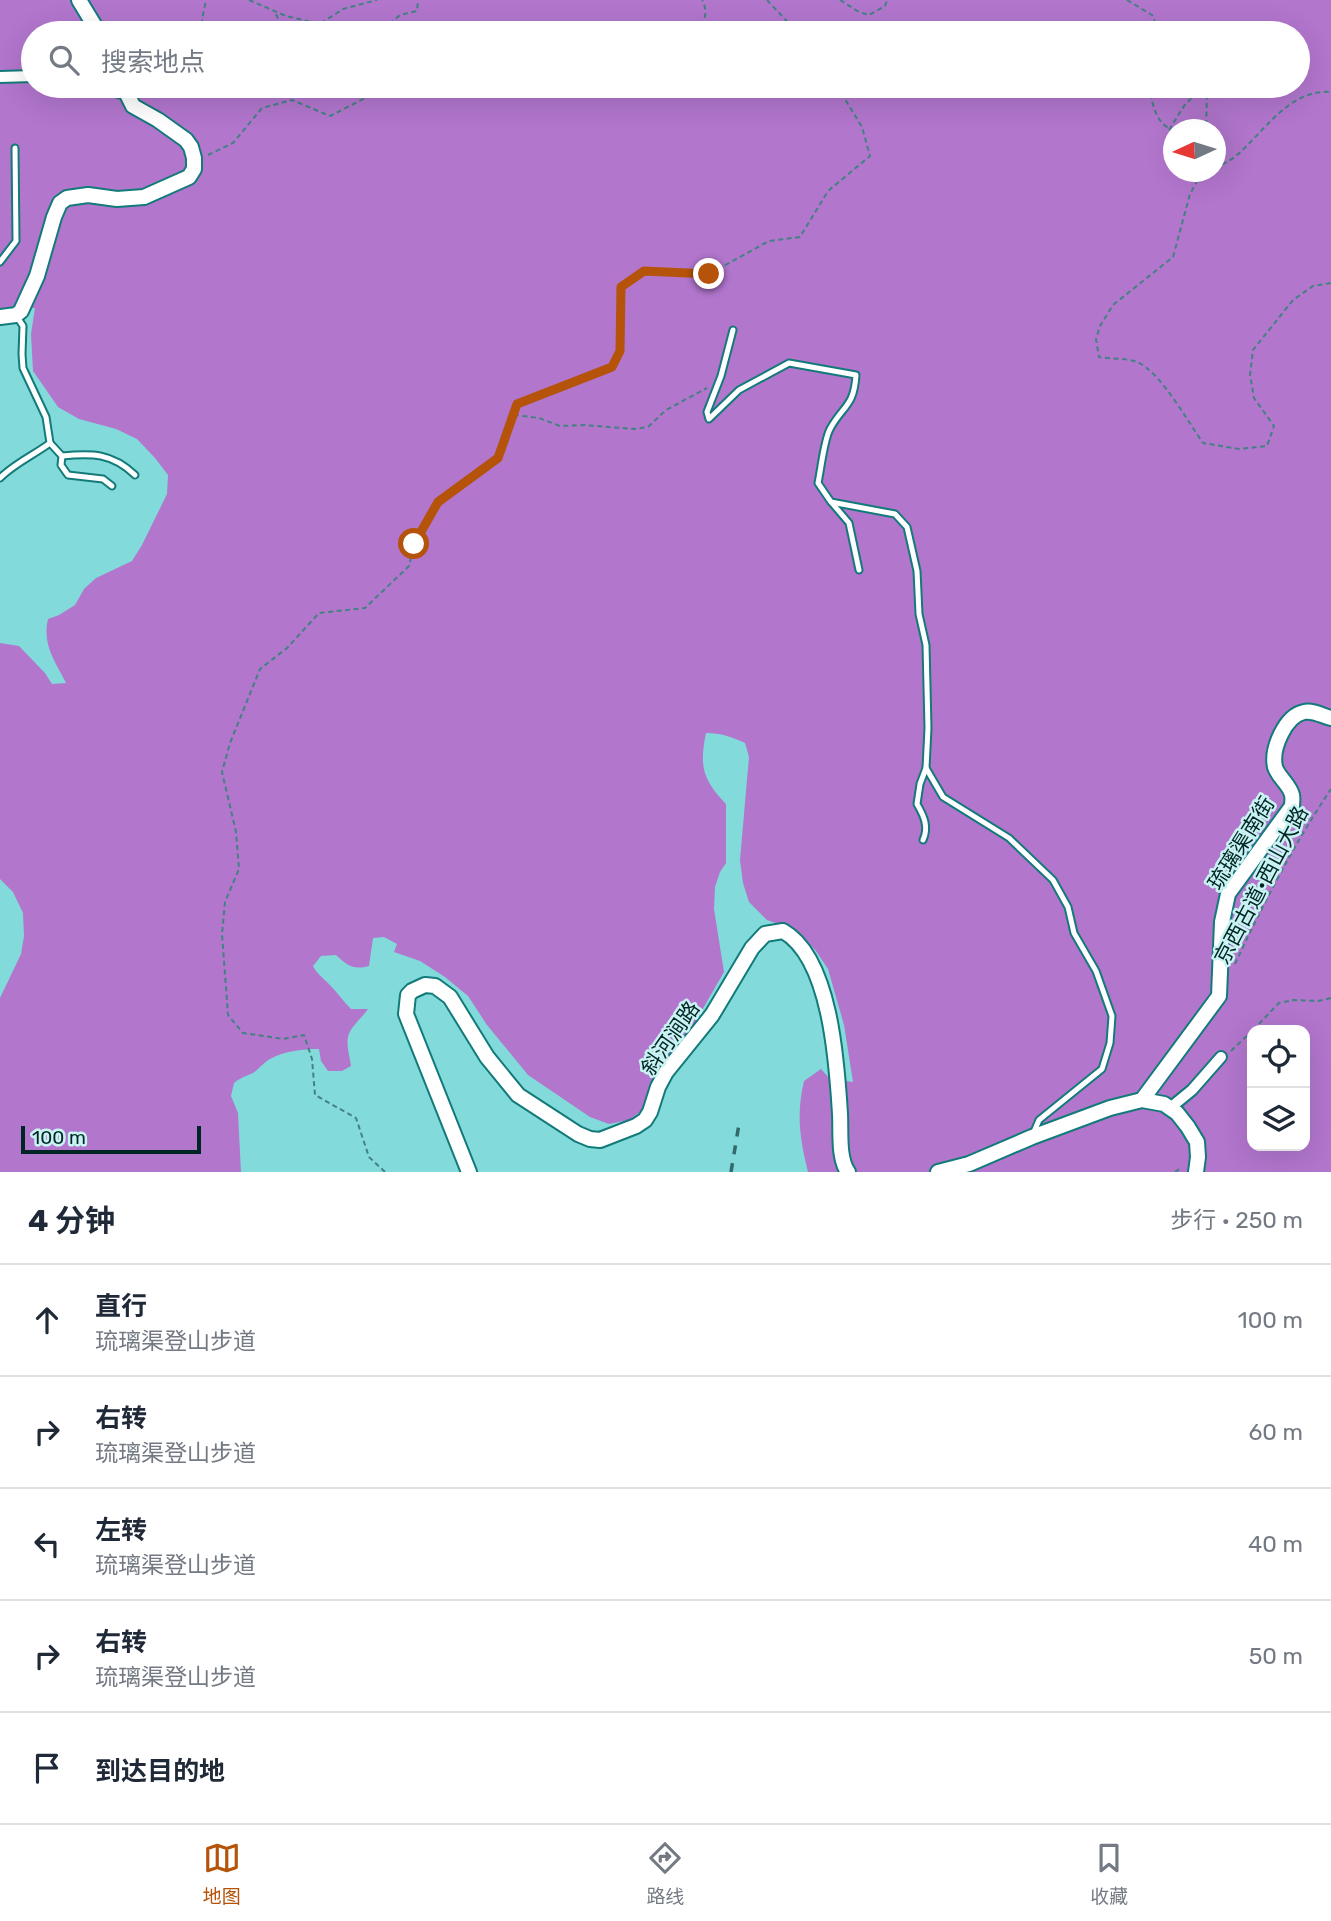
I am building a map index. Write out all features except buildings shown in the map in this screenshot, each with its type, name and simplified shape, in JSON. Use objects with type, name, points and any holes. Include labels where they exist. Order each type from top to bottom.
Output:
[{"type":"street","points":[[79,0],[92,21]]},
{"type":"street","points":[[0,77],[21,76]]},
{"type":"street","points":[[0,317],[16,315],[21,311],[37,276],[60,203],[67,198],[88,195],[117,199],[144,197],[189,177],[194,169],[194,158],[186,140],[159,120],[133,106],[128,98]]},
{"type":"street","name":"琉璃渠南街","points":[[1142,1100],[1219,996],[1222,922],[1228,894],[1292,806],[1292,793],[1275,764],[1276,745],[1282,732],[1294,717],[1305,712],[1331,718]]},
{"type":"street","name":"斜河涧路","points":[[469,1172],[406,1014],[408,995],[412,991],[425,985],[435,986],[450,997],[487,1057],[517,1095],[578,1135],[600,1140],[645,1120],[666,1073],[718,1007],[752,948],[765,933],[783,932],[799,942],[822,988],[837,1066],[842,1148],[848,1172]]},
{"type":"street","points":[[1170,1108],[1192,1090],[1221,1057]]},
{"type":"street","points":[[938,1172],[969,1164],[1110,1108],[1142,1100],[1164,1104],[1177,1113],[1197,1142],[1196,1172]]},
{"type":"lane","points":[[0,262],[16,241],[15,148]]},
{"type":"lane","points":[[16,315],[23,326],[23,368],[46,417],[50,443],[62,456],[61,465],[68,475],[103,479],[112,486]]},
{"type":"lane","points":[[733,330],[721,376],[707,412],[709,419],[739,390],[789,363],[856,375],[852,400],[829,430],[818,483],[849,523],[859,570]]},
{"type":"lane","points":[[0,478],[11,467],[50,443]]},
{"type":"lane","points":[[62,456],[85,454],[109,457],[135,475]]},
{"type":"lane","points":[[831,502],[895,514],[907,527],[917,571],[919,614],[926,645],[926,768],[917,804],[924,815],[927,832],[923,840]]},
{"type":"lane","points":[[926,768],[943,797],[1009,838],[1053,880],[1068,907],[1074,933],[1096,971],[1112,1016],[1110,1043],[1102,1069],[1038,1120],[1032,1137]]},
{"type":"path","points":[[202,21],[206,0]]},
{"type":"path","points":[[249,0],[286,16],[307,21]]},
{"type":"path","points":[[325,21],[343,9],[377,0]]},
{"type":"path","points":[[393,21],[400,15],[417,11],[418,0]]},
{"type":"path","points":[[702,0],[705,5],[705,21]]},
{"type":"path","points":[[767,0],[787,21]]},
{"type":"path","points":[[840,0],[869,15],[885,6],[887,0]]},
{"type":"path","points":[[1127,0],[1152,15],[1155,21]]},
{"type":"path","points":[[275,12],[279,21]]},
{"type":"path","points":[[1310,94],[1318,91],[1331,92]]},
{"type":"path","points":[[194,158],[211,154],[233,143],[262,108],[292,100],[330,116],[365,98]]},
{"type":"path","points":[[385,1172],[369,1157],[356,1118],[314,1095],[312,1059],[304,1035],[283,1039],[243,1033],[228,1015],[222,934],[225,902],[239,869],[236,832],[222,772],[230,743],[260,669],[287,648],[320,613],[365,608],[410,566],[414,544],[438,502],[498,458],[517,404],[612,367],[620,351],[621,287],[644,271],[709,274],[769,241],[800,237],[828,191],[870,156],[862,127],[844,98]]},
{"type":"path","points":[[1151,98],[1156,118],[1163,124]]},
{"type":"path","points":[[1176,119],[1191,98]]},
{"type":"path","points":[[1207,119],[1208,98]]},
{"type":"path","points":[[1226,162],[1236,156],[1276,116],[1300,98]]},
{"type":"path","points":[[1197,182],[1190,194],[1173,257],[1114,305],[1100,326],[1096,339],[1099,357],[1134,360],[1149,368],[1203,443],[1239,449],[1267,446],[1275,426],[1254,398],[1250,375],[1253,351],[1293,300],[1313,286],[1331,283]]},
{"type":"path","points":[[514,415],[539,418],[560,426],[634,429],[648,427],[666,410],[705,389],[721,376]]},
{"type":"path","name":"京西古道·西山大路","points":[[1231,972],[1258,912],[1314,813],[1331,789]]},
{"type":"path","points":[[1259,1025],[1279,1003],[1331,998]]},
{"type":"path","points":[[1221,1057],[1235,1049],[1247,1037]]},
{"type":"shaded area","points":[[0,0],[1331,0],[1331,1172],[808,1172],[800,1127],[804,1081],[821,1069],[830,1079],[853,1082],[844,1025],[828,969],[816,951],[792,929],[767,920],[749,902],[740,860],[749,757],[745,743],[706,733],[703,755],[705,772],[712,788],[726,804],[726,863],[715,887],[714,909],[724,972],[693,1026],[658,1070],[650,1087],[648,1106],[629,1120],[609,1124],[590,1117],[528,1075],[487,1025],[468,996],[420,961],[394,952],[397,944],[384,937],[373,938],[369,966],[351,966],[336,955],[321,956],[313,966],[351,1009],[368,1009],[349,1033],[351,1066],[342,1071],[328,1071],[321,1061],[319,1049],[301,1050],[276,1056],[234,1083],[231,1096],[238,1113],[241,1172],[0,1172],[0,998],[21,954],[24,936],[23,913],[13,892],[0,879],[0,643],[19,646],[52,684],[66,683],[48,645],[48,619],[75,605],[84,589],[96,578],[132,561],[167,494],[168,475],[137,439],[116,429],[79,419],[58,407],[33,371],[31,334],[35,308],[0,310]]},
{"type":"railway","points":[[731,1172],[739,1124]]},
{"type":"route","points":[[414,544],[438,502],[498,458],[517,404],[612,367],[620,351],[621,287],[644,271],[709,274]]}]
